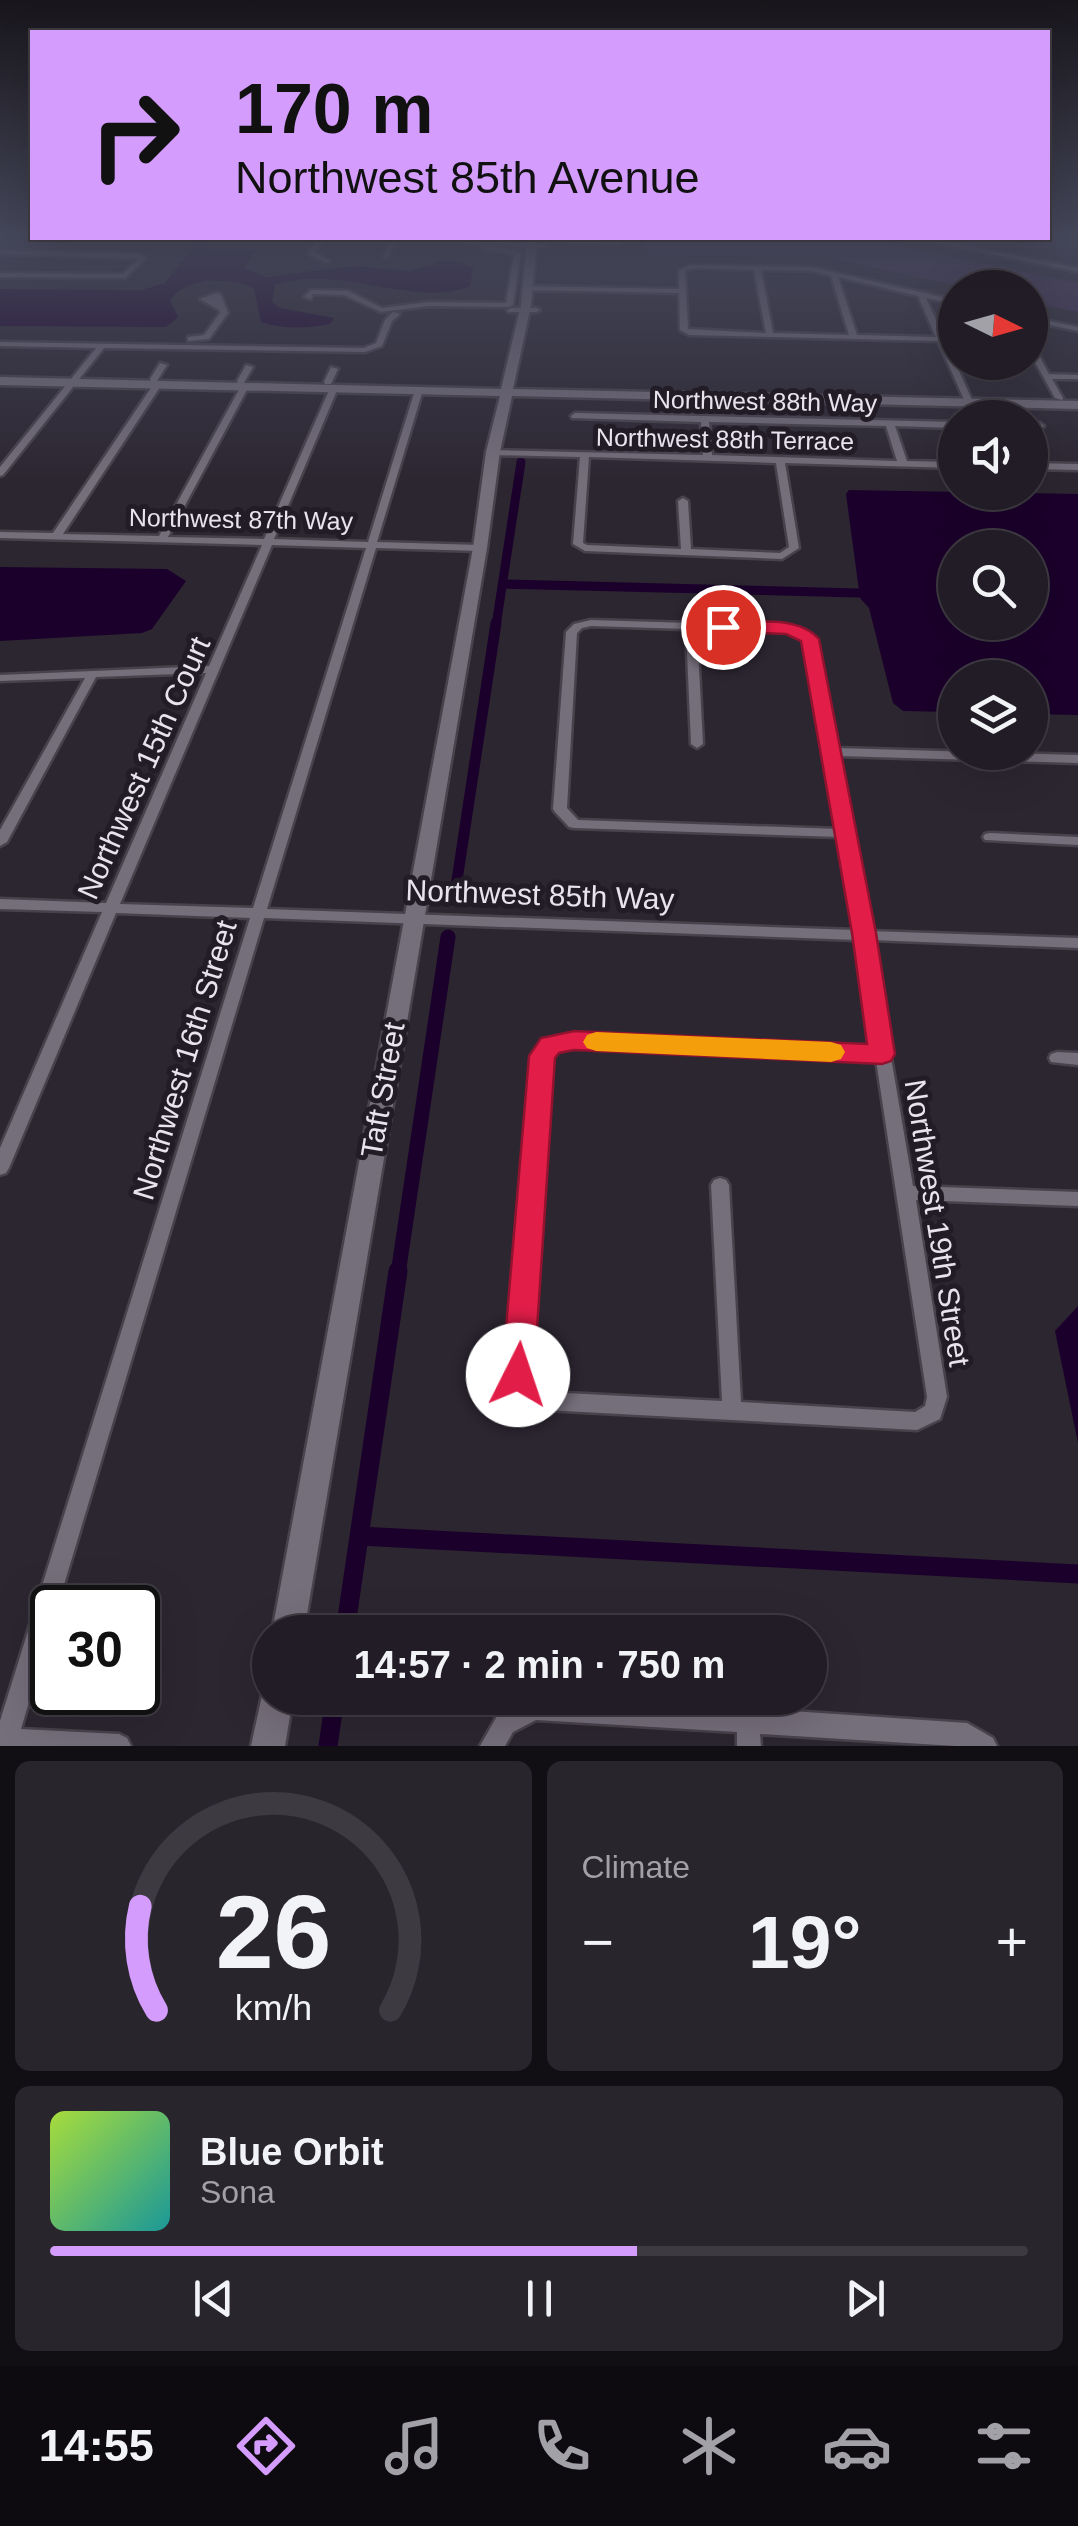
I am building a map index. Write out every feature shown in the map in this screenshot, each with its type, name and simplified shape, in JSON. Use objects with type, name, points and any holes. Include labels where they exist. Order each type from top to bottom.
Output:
[{"type":"street","points":[[172,346],[206,337],[218,318]]},
{"type":"street","points":[[0,344],[370,349],[379,344],[390,318]]},
{"type":"street","name":"Taft Street","points":[[291,1615],[480,548],[529,318]]},
{"type":"street","points":[[683,318],[684,330],[689,333],[938,339]]},
{"type":"street","points":[[767,318],[770,336]]},
{"type":"street","points":[[848,318],[854,337]]},
{"type":"street","points":[[1048,323],[1078,330]]},
{"type":"street","points":[[212,331],[241,344],[239,348]]},
{"type":"street","points":[[0,473],[102,346]]},
{"type":"street","points":[[56,537],[164,365]]},
{"type":"street","points":[[162,539],[249,367]]},
{"type":"street","name":"Northwest 15th Court","points":[[0,1168],[336,386],[334,369]]},
{"type":"street","points":[[1059,398],[1048,376],[1078,377]]},
{"type":"street","points":[[0,378],[1078,402]]},
{"type":"street","points":[[959,380],[968,399]]},
{"type":"street","name":"Northwest 16th Street","points":[[3,1742],[371,544],[414,387]]},
{"type":"street","points":[[968,399],[1059,398],[1078,402]]},
{"type":"street","name":"Northwest 88th Way","points":[[574,416],[938,425]]},
{"type":"street","points":[[705,420],[708,458]]},
{"type":"street","points":[[890,424],[903,464]]},
{"type":"street","name":"Northwest 88th Terrace","points":[[500,452],[938,464]]},
{"type":"street","points":[[585,456],[578,544],[585,548],[782,556],[794,548],[780,461]]},
{"type":"street","points":[[1048,466],[1078,467]]},
{"type":"street","points":[[683,502],[686,553]]},
{"type":"street","name":"Northwest 87th Way","points":[[0,535],[480,548]]},
{"type":"street","points":[[696,744],[691,626],[578,626],[572,632],[560,809],[568,820],[574,824],[844,834]]},
{"type":"street","name":"Northwest 19th Street","points":[[691,626],[801,632],[810,639],[864,933],[937,1398],[933,1412],[917,1420],[732,1411]]},
{"type":"street","points":[[0,678],[215,669]]},
{"type":"street","points":[[0,842],[92,675]]},
{"type":"street","points":[[831,752],[1078,759]]},
{"type":"street","points":[[990,837],[1078,841]]},
{"type":"street","name":"Northwest 85th Way","points":[[0,904],[1078,942]]},
{"type":"street","points":[[720,1185],[732,1411],[545,1401],[527,1393],[518,1375],[542,1056],[550,1045],[574,1041],[882,1054]]},
{"type":"street","points":[[1057,1058],[1078,1059]]},
{"type":"street","points":[[907,1193],[1078,1199]]},
{"type":"street","points":[[492,1746],[505,1724],[534,1708],[966,1736],[985,1746]]},
{"type":"street","points":[[268,1746],[273,1715]]},
{"type":"street","points":[[748,1720],[750,1746]]},
{"type":"street","points":[[3,1742],[119,1746]]},
{"type":"shaded area","points":[[0,318],[176,318],[166,327],[0,326]]},
{"type":"shaded area","points":[[260,318],[334,318],[330,324],[312,327],[261,322]]},
{"type":"shaded area","points":[[849,490],[938,492],[938,510],[1048,510],[1048,493],[1078,494],[1078,715],[1048,714],[1048,660],[938,660],[938,712],[903,711],[893,703],[869,608],[860,598],[846,494]]},
{"type":"shaded area","points":[[0,567],[167,569],[186,581],[152,629],[142,633],[0,641]]},
{"type":"shaded area","points":[[1078,1306],[1078,1443],[1055,1331]]},
{"type":"waterway","points":[[496,626],[521,462]]},
{"type":"waterway","points":[[503,584],[859,593]]},
{"type":"waterway","points":[[454,900],[496,623]]},
{"type":"waterway","points":[[398,1274],[448,937]]},
{"type":"waterway","points":[[347,1615],[398,1271]]},
{"type":"waterway","points":[[360,1536],[1078,1574]]},
{"type":"waterway","points":[[328,1746],[333,1715]]},
{"type":"slow traffic","points":[[596,1042],[831,1052]]},
{"type":"route","points":[[518,1375],[542,1056],[550,1045],[574,1041],[882,1054],[810,639],[786,629],[723,627]]}]
